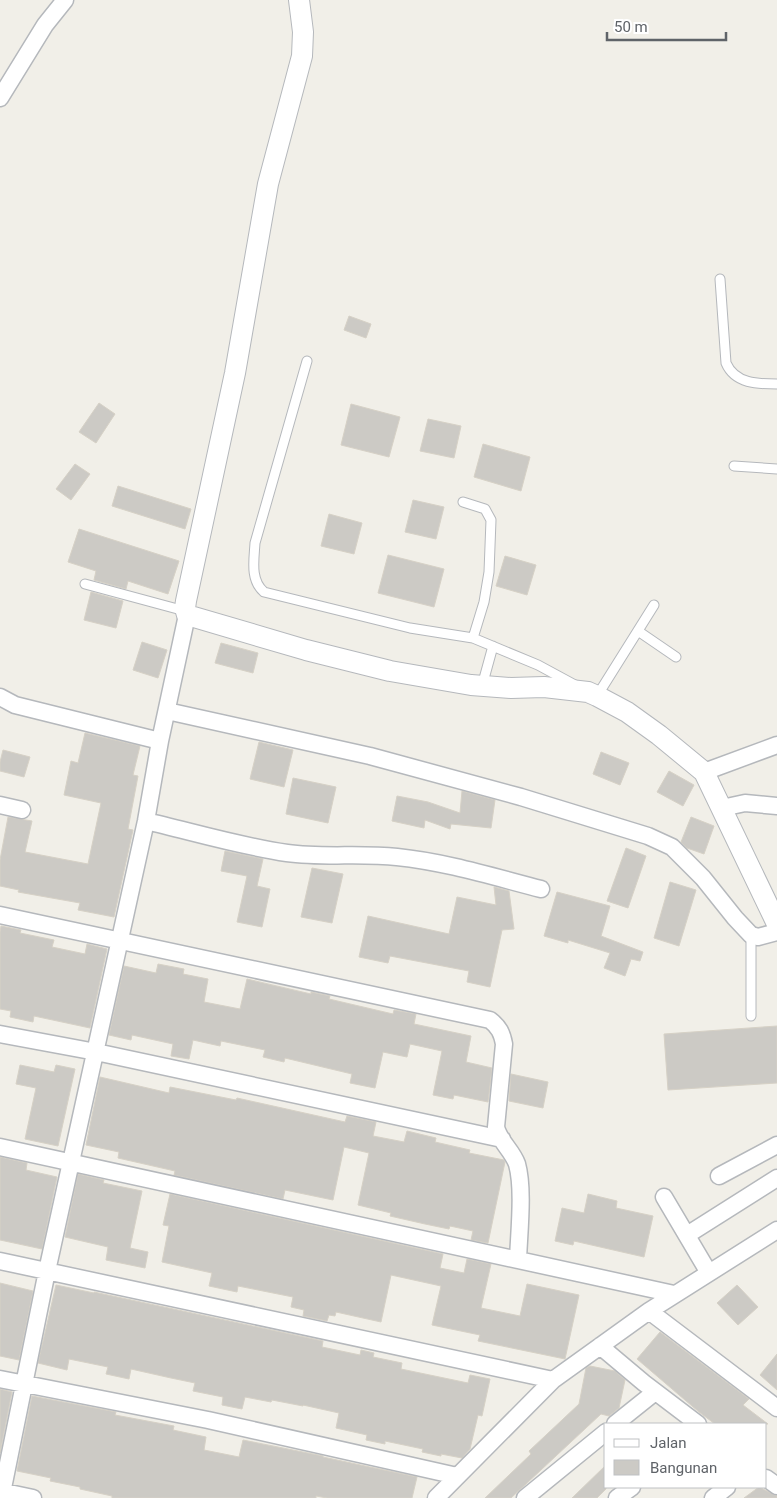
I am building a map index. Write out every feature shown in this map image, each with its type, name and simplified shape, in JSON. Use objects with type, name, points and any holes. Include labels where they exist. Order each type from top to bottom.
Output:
[{"type":"street","points":[[0,98],[45,25],[64,0]]},
{"type":"street","points":[[33,1498],[1,1494],[47,1271],[146,821],[160,740],[235,373],[268,184],[302,56],[303,32],[299,0]]},
{"type":"street","points":[[186,613],[306,650],[441,681],[482,686],[544,687],[593,694],[634,717],[704,772],[777,924]]},
{"type":"street","points":[[0,697],[15,706],[160,740]]},
{"type":"street","points":[[167,711],[370,756],[521,797],[648,836],[672,847],[752,935],[758,937],[777,932]]},
{"type":"street","points":[[704,772],[777,745]]},
{"type":"street","points":[[722,808],[745,803],[777,806]]},
{"type":"street","points":[[0,805],[22,810]]},
{"type":"street","points":[[146,821],[286,852],[319,856],[397,857],[464,869],[541,889]]},
{"type":"street","points":[[0,915],[490,1020],[502,1034],[504,1044],[496,1127],[499,1136],[517,1164],[520,1184],[518,1260]]},
{"type":"street","points":[[0,1034],[96,1052],[502,1139]]},
{"type":"street","points":[[719,1176],[777,1145]]},
{"type":"street","points":[[0,1147],[674,1294]]},
{"type":"street","points":[[687,1235],[777,1178]]},
{"type":"street","points":[[664,1197],[709,1272]]},
{"type":"street","points":[[436,1498],[553,1380],[674,1294],[777,1230]]},
{"type":"street","points":[[0,1261],[553,1380]]},
{"type":"street","points":[[649,1311],[777,1408]]},
{"type":"street","points":[[600,1346],[655,1392],[697,1423]]},
{"type":"street","points":[[0,1378],[208,1420],[458,1476]]},
{"type":"street","points":[[616,1423],[655,1392]]},
{"type":"street","points":[[525,1498],[604,1434]]},
{"type":"street","points":[[617,1498],[631,1488]]},
{"type":"street","points":[[713,1498],[726,1488]]},
{"type":"lane","points":[[720,279],[726,363],[729,370],[743,380],[755,384],[777,384]]},
{"type":"lane","points":[[307,361],[255,543],[254,574],[256,586],[264,592],[410,628],[473,638],[538,665],[593,694],[638,631],[654,605]]},
{"type":"lane","points":[[734,466],[777,469]]},
{"type":"lane","points":[[463,502],[485,509],[492,520],[489,572],[484,602],[473,638]]},
{"type":"lane","points":[[84,584],[186,613]]},
{"type":"lane","points":[[638,631],[676,657]]},
{"type":"lane","points":[[482,686],[493,646]]},
{"type":"lane","points":[[751,1016],[752,935]]},
{"type":"building","points":[[349,316],[371,324],[366,338],[344,330]]},
{"type":"building","points":[[99,403],[115,414],[96,443],[79,432]]},
{"type":"building","points":[[351,404],[400,417],[389,457],[341,445]]},
{"type":"building","points":[[428,419],[461,426],[454,458],[420,451]]},
{"type":"building","points":[[483,444],[530,457],[521,491],[474,477]]},
{"type":"building","points":[[75,464],[90,474],[71,500],[56,489]]},
{"type":"building","points":[[118,486],[191,509],[185,529],[112,506]]},
{"type":"building","points":[[413,500],[444,507],[436,539],[405,532]]},
{"type":"building","points":[[329,514],[362,523],[354,554],[321,546]]},
{"type":"building","points":[[79,529],[179,561],[168,594],[128,581],[126,589],[94,580],[96,571],[68,562]]},
{"type":"building","points":[[388,555],[444,569],[434,607],[378,593]]},
{"type":"building","points":[[505,556],[536,565],[527,595],[496,586]]},
{"type":"building","points":[[91,592],[123,601],[116,628],[84,620]]},
{"type":"building","points":[[142,642],[167,650],[158,678],[133,670]]},
{"type":"building","points":[[221,643],[258,653],[253,673],[215,663]]},
{"type":"building","points":[[85,733],[140,746],[133,775],[138,776],[128,829],[133,830],[114,917],[78,910],[80,903],[18,892],[19,890],[0,886],[0,860],[8,817],[32,821],[25,852],[88,864],[101,803],[64,795],[71,761],[78,763]]},
{"type":"building","points":[[259,742],[293,750],[284,787],[250,779]]},
{"type":"building","points":[[3,750],[30,757],[24,777],[0,771]]},
{"type":"building","points":[[601,752],[629,763],[620,785],[593,774]]},
{"type":"building","points":[[669,771],[694,785],[683,806],[657,792]]},
{"type":"building","points":[[293,778],[336,787],[328,823],[286,814]]},
{"type":"building","points":[[462,791],[495,800],[491,828],[451,824],[450,829],[425,820],[424,828],[392,821],[397,796],[428,802],[460,813]]},
{"type":"building","points":[[691,817],[714,826],[704,854],[687,848],[681,842]]},
{"type":"building","points":[[626,848],[646,856],[628,908],[607,901]]},
{"type":"building","points":[[225,851],[263,859],[257,886],[270,889],[262,927],[237,922],[247,876],[221,871]]},
{"type":"building","points":[[312,868],[343,874],[332,923],[301,917]]},
{"type":"building","points":[[670,882],[696,890],[679,946],[654,938]]},
{"type":"building","points":[[494,887],[509,891],[514,929],[502,930],[490,987],[467,982],[469,971],[390,956],[388,963],[359,957],[368,916],[449,934],[457,897],[496,905]]},
{"type":"building","points":[[557,892],[610,906],[601,936],[643,952],[640,961],[631,959],[625,976],[604,968],[610,953],[568,940],[568,943],[544,936]]},
{"type":"building","points":[[1,926],[21,930],[20,933],[54,940],[52,947],[85,954],[87,944],[107,949],[90,1028],[34,1016],[33,1022],[10,1017],[11,1011],[0,1009]]},
{"type":"building","points":[[158,964],[184,969],[183,974],[208,979],[204,1002],[240,1009],[247,979],[311,994],[311,992],[330,996],[329,999],[393,1014],[394,1010],[416,1014],[414,1024],[471,1036],[466,1062],[492,1068],[488,1102],[454,1095],[453,1099],[433,1095],[442,1051],[410,1044],[407,1057],[383,1052],[375,1088],[350,1083],[352,1074],[285,1058],[284,1062],[263,1057],[265,1050],[221,1041],[220,1046],[193,1040],[189,1059],[171,1056],[173,1044],[132,1035],[131,1040],[109,1035],[124,966],[156,973]]},
{"type":"building","points":[[777,1026],[777,1083],[668,1090],[664,1034]]},
{"type":"building","points":[[20,1065],[54,1072],[56,1065],[75,1069],[58,1146],[25,1139],[36,1088],[16,1084]]},
{"type":"building","points":[[511,1074],[548,1082],[543,1108],[509,1101]]},
{"type":"building","points":[[100,1077],[169,1093],[170,1087],[236,1100],[237,1098],[345,1122],[347,1116],[376,1122],[373,1136],[404,1142],[407,1131],[436,1138],[435,1142],[470,1150],[469,1153],[504,1160],[488,1243],[471,1240],[473,1231],[450,1226],[449,1229],[425,1224],[390,1216],[391,1213],[358,1205],[369,1153],[344,1147],[333,1200],[285,1190],[283,1199],[174,1175],[175,1171],[118,1158],[119,1152],[86,1145]]},
{"type":"building","points":[[0,1157],[27,1163],[26,1170],[57,1177],[42,1249],[0,1240]]},
{"type":"building","points":[[78,1174],[104,1180],[103,1183],[142,1191],[130,1248],[148,1252],[145,1268],[106,1260],[108,1247],[65,1237]]},
{"type":"building","points":[[170,1194],[443,1254],[440,1268],[464,1273],[467,1259],[491,1264],[481,1308],[520,1316],[527,1284],[579,1295],[565,1359],[478,1341],[480,1335],[432,1325],[441,1286],[391,1275],[381,1322],[336,1312],[335,1316],[329,1315],[327,1321],[303,1316],[304,1310],[291,1307],[293,1297],[238,1286],[237,1292],[209,1286],[212,1273],[162,1262],[169,1226],[163,1225]]},
{"type":"building","points":[[588,1194],[617,1201],[616,1208],[653,1216],[644,1257],[574,1241],[573,1245],[555,1241],[562,1208],[584,1213]]},
{"type":"building","points":[[0,1283],[33,1291],[19,1360],[0,1356]]},
{"type":"building","points":[[56,1285],[323,1341],[322,1347],[360,1355],[361,1350],[374,1353],[373,1357],[402,1363],[401,1369],[468,1383],[470,1375],[490,1379],[482,1416],[478,1415],[470,1449],[462,1458],[441,1454],[441,1456],[422,1452],[423,1449],[385,1441],[385,1444],[366,1440],[367,1435],[336,1428],[339,1413],[303,1405],[245,1397],[242,1409],[222,1405],[223,1397],[193,1391],[195,1383],[131,1369],[129,1379],[106,1374],[108,1367],[69,1359],[67,1370],[38,1363]]},
{"type":"building","points":[[737,1285],[758,1307],[738,1325],[717,1303]]},
{"type":"building","points":[[660,1332],[749,1399],[743,1405],[767,1423],[714,1423],[637,1359]]},
{"type":"building","points":[[777,1354],[777,1390],[760,1375]]},
{"type":"building","points":[[590,1366],[615,1371],[625,1380],[619,1408],[609,1416],[601,1414],[511,1498],[485,1498],[531,1454],[529,1451],[579,1404],[586,1368]]},
{"type":"building","points":[[0,1389],[12,1392],[0,1453]]},
{"type":"building","points":[[32,1396],[116,1412],[115,1415],[174,1426],[173,1430],[206,1437],[204,1450],[239,1457],[243,1440],[417,1477],[412,1498],[327,1498],[316,1496],[316,1498],[112,1498],[112,1496],[80,1489],[80,1487],[50,1481],[51,1478],[17,1471]]},
{"type":"building","points":[[604,1467],[604,1488],[606,1489],[597,1498],[572,1498]]},
{"type":"building","points":[[758,1488],[777,1496],[777,1498],[744,1498]]}]
